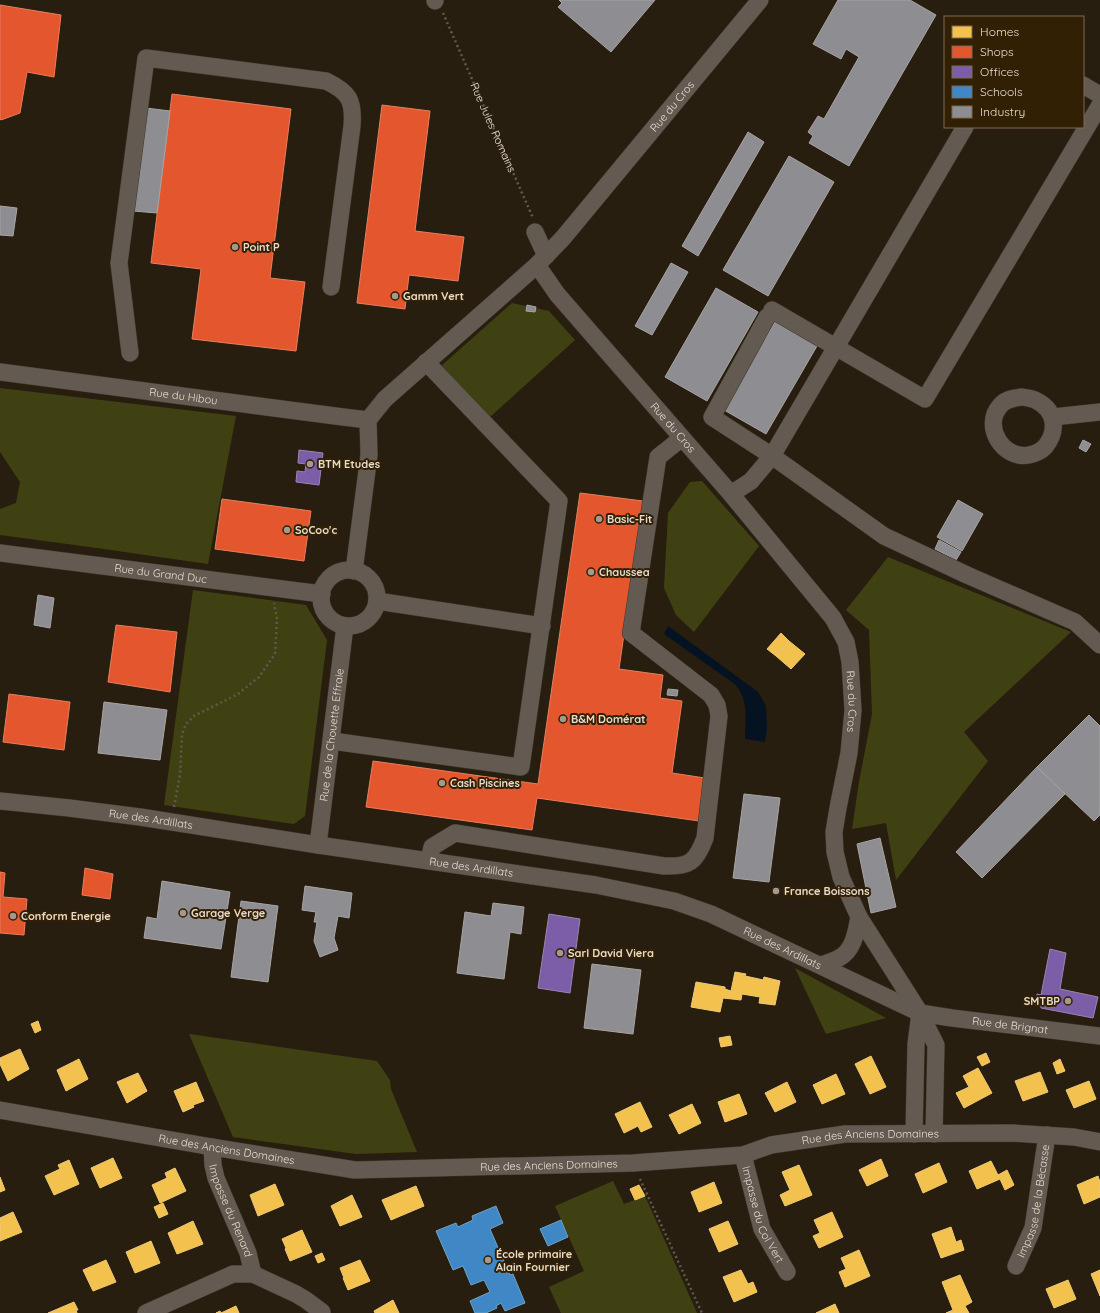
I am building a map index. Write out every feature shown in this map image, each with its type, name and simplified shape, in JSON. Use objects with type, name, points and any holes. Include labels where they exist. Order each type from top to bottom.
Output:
[{"type":"street","name":"Rue du Cros","points":[[760,0],[563,238],[541,261],[557,294],[731,494],[833,618],[846,642],[850,662],[853,710],[849,753],[834,832],[835,852],[841,877],[859,917],[920,1013],[936,1045],[934,1134]]},
{"type":"street","points":[[130,354],[119,264],[146,58],[326,81],[340,88],[347,95],[353,112],[352,126],[331,287]]},
{"type":"street","points":[[1084,86],[1100,95]]},
{"type":"street","points":[[1100,104],[925,399],[835,347],[770,314],[712,417],[772,456],[884,536],[967,575],[1075,622],[1100,646]]},
{"type":"street","points":[[731,494],[751,481],[772,456],[964,128]]},
{"type":"street","points":[[354,571],[369,455],[368,420],[385,399],[541,261],[535,232]]},
{"type":"street","points":[[332,741],[521,767],[559,501],[426,362]]},
{"type":"street","name":"Rue du Hibou","points":[[0,372],[368,420]]},
{"type":"street","points":[[1053,418],[1100,412]]},
{"type":"street","points":[[429,861],[432,847],[454,833],[664,866],[680,867],[691,862],[699,854],[705,838],[719,716],[717,704],[712,695],[631,633],[658,458],[682,438]]},
{"type":"street","name":"Rue du Grand Duc","points":[[0,552],[322,594]]},
{"type":"street","points":[[345,571],[354,571],[362,573],[369,578],[377,593],[377,602],[375,610],[363,623],[354,626],[345,626],[337,623],[327,615],[322,603],[322,594],[324,586],[333,576],[345,571]]},
{"type":"street","points":[[377,602],[542,626]]},
{"type":"street","name":"Rue de la Chouette Effraie","points":[[318,845],[345,626]]},
{"type":"street","name":"Rue des Ardillats","points":[[0,802],[96,811],[171,821],[318,845],[596,885],[674,901],[711,914],[920,1013]]},
{"type":"street","points":[[821,965],[840,958],[849,949],[855,937],[859,917]]},
{"type":"street","points":[[914,1134],[916,1044],[920,1013]]},
{"type":"street","name":"Rue de Brignat","points":[[920,1013],[1100,1036]]},
{"type":"street","name":"Rue des Anciens Domaines","points":[[0,1110],[355,1170],[517,1158],[633,1163],[743,1155],[771,1145],[845,1134],[1012,1133],[1074,1137],[1100,1142]]},
{"type":"street","name":"Impasse de la Bécasse","points":[[1016,1266],[1033,1228],[1047,1135]]},
{"type":"street","name":"Impasse du Renard","points":[[212,1147],[213,1165],[216,1178],[248,1254],[253,1274]]},
{"type":"street","name":"Impasse du Col Vert","points":[[743,1155],[762,1229],[787,1272]]},
{"type":"street","name":"Impasse du Renard","points":[[146,1313],[233,1274],[253,1274],[306,1300],[322,1312]]},
{"type":"path","name":"Rue Jules Romains","points":[[435,1],[443,13],[531,214],[534,221],[535,232]]},
{"type":"path","points":[[171,821],[180,775],[182,734],[186,724],[194,716],[238,694],[259,677],[275,654],[277,619],[270,587]]},
{"type":"path","points":[[633,1163],[702,1313]]},
{"type":"shaded area","points":[[512,303],[549,311],[575,340],[490,417],[441,366]]},
{"type":"shaded area","points":[[0,388],[236,416],[208,564],[0,535],[0,509],[16,503],[20,482],[0,452]]},
{"type":"shaded area","points":[[702,481],[759,546],[694,632],[676,615],[664,588],[668,513],[690,482]]},
{"type":"shaded area","points":[[888,557],[1071,632],[964,732],[988,761],[896,880],[886,823],[852,829],[872,714],[869,630],[846,610]]},
{"type":"shaded area","points":[[193,590],[306,605],[327,640],[305,816],[294,824],[164,805]]},
{"type":"shaded area","points":[[795,968],[886,1018],[826,1034]]},
{"type":"shaded area","points":[[189,1034],[377,1061],[390,1080],[391,1089],[417,1152],[356,1154],[233,1137]]},
{"type":"shaded area","points":[[613,1181],[624,1204],[645,1196],[697,1313],[561,1313],[549,1287],[584,1271],[555,1206]]},
{"type":"water","points":[[668,626],[758,692],[766,706],[767,729],[765,742],[745,739],[745,704],[736,685],[664,634]]},
{"type":"building: Homes","points":[[781,633],[789,641],[776,656],[767,649]]},
{"type":"building: Homes","points":[[789,641],[805,654],[791,669],[776,656]]},
{"type":"building: Homes","points":[[735,972],[763,980],[764,977],[780,981],[775,1005],[759,1003],[760,997],[742,994],[741,1000],[723,998],[720,1012],[691,1007],[696,982],[725,987],[725,989],[731,991]]},
{"type":"building: Homes","points":[[38,1021],[41,1030],[35,1033],[31,1024]]},
{"type":"building: Homes","points":[[730,1036],[732,1045],[721,1047],[719,1038]]},
{"type":"building: Homes","points":[[20,1049],[29,1069],[8,1081],[0,1064],[0,1058]]},
{"type":"building: Homes","points":[[986,1053],[990,1062],[982,1066],[977,1057]]},
{"type":"building: Homes","points":[[871,1056],[886,1087],[870,1094],[855,1064]]},
{"type":"building: Homes","points":[[79,1059],[88,1079],[66,1091],[57,1070]]},
{"type":"building: Homes","points":[[1060,1059],[1065,1071],[1057,1074],[1053,1063]]},
{"type":"building: Homes","points":[[978,1068],[992,1093],[964,1108],[956,1093],[969,1087],[963,1076]]},
{"type":"building: Homes","points":[[1040,1072],[1048,1092],[1023,1101],[1015,1081]]},
{"type":"building: Homes","points":[[138,1073],[147,1091],[127,1103],[117,1082]]},
{"type":"building: Homes","points":[[836,1074],[845,1094],[822,1104],[813,1085]]},
{"type":"building: Homes","points":[[1089,1081],[1096,1099],[1074,1108],[1066,1090]]},
{"type":"building: Homes","points":[[196,1082],[204,1101],[193,1105],[194,1107],[183,1112],[174,1091]]},
{"type":"building: Homes","points":[[787,1082],[796,1102],[775,1112],[765,1093]]},
{"type":"building: Homes","points":[[739,1094],[747,1114],[725,1122],[718,1102]]},
{"type":"building: Homes","points":[[640,1102],[652,1127],[641,1132],[638,1126],[624,1133],[615,1114]]},
{"type":"building: Homes","points":[[692,1104],[701,1123],[679,1134],[669,1115]]},
{"type":"building: Homes","points":[[113,1158],[122,1178],[100,1188],[91,1168]]},
{"type":"building: Homes","points":[[881,1159],[888,1176],[867,1186],[859,1170]]},
{"type":"building: Homes","points":[[69,1160],[79,1184],[54,1195],[45,1176],[60,1169],[58,1165]]},
{"type":"building: Homes","points":[[991,1161],[998,1175],[1007,1170],[1014,1185],[1005,1190],[1000,1179],[977,1189],[969,1171]]},
{"type":"building: Homes","points":[[939,1163],[947,1182],[923,1193],[915,1174]]},
{"type":"building: Homes","points":[[799,1165],[812,1195],[785,1206],[780,1195],[790,1190],[782,1172]]},
{"type":"building: Homes","points":[[175,1168],[186,1191],[160,1203],[152,1185],[167,1178],[165,1173]]},
{"type":"building: Homes","points":[[1098,1176],[1100,1182],[1100,1197],[1084,1204],[1077,1185]]},
{"type":"building: Homes","points":[[0,1177],[5,1190],[0,1192]]},
{"type":"building: Homes","points":[[714,1182],[722,1203],[699,1212],[691,1192]]},
{"type":"building: Homes","points":[[275,1184],[284,1205],[258,1216],[250,1195]]},
{"type":"building: Homes","points":[[639,1185],[645,1196],[635,1200],[630,1189]]},
{"type":"building: Homes","points":[[416,1186],[424,1206],[391,1220],[382,1200]]},
{"type":"building: Homes","points":[[352,1195],[362,1217],[340,1226],[331,1206]]},
{"type":"building: Homes","points":[[163,1203],[168,1214],[159,1218],[154,1207]]},
{"type":"building: Homes","points":[[13,1212],[22,1232],[0,1241],[0,1218]]},
{"type":"building: Homes","points":[[832,1212],[843,1237],[819,1248],[813,1236],[820,1233],[814,1220]]},
{"type":"building: Homes","points":[[193,1221],[203,1244],[177,1254],[168,1233]]},
{"type":"building: Homes","points":[[728,1221],[738,1244],[719,1252],[709,1229]]},
{"type":"building: Homes","points":[[951,1227],[956,1242],[961,1240],[964,1250],[941,1258],[932,1234]]},
{"type":"building: Homes","points":[[302,1230],[312,1252],[290,1261],[282,1239]]},
{"type":"building: Homes","points":[[151,1241],[160,1263],[135,1273],[126,1252]]},
{"type":"building: Homes","points":[[859,1250],[870,1276],[845,1287],[839,1272],[846,1269],[841,1258]]},
{"type":"building: Homes","points":[[322,1253],[325,1260],[318,1263],[315,1256]]},
{"type":"building: Homes","points":[[106,1260],[116,1282],[93,1291],[83,1270]]},
{"type":"building: Homes","points":[[360,1260],[370,1281],[348,1290],[340,1268]]},
{"type":"building: Homes","points":[[741,1270],[748,1284],[753,1282],[757,1292],[734,1302],[723,1277]]},
{"type":"building: Homes","points":[[1100,1270],[1100,1296],[1091,1274]]},
{"type":"building: Homes","points":[[960,1275],[972,1302],[965,1306],[969,1313],[946,1313],[953,1310],[942,1282]]},
{"type":"building: Homes","points":[[1068,1280],[1076,1299],[1054,1308],[1046,1289]]},
{"type":"building: Homes","points":[[393,1300],[399,1313],[375,1313],[374,1311]]},
{"type":"building: Homes","points":[[74,1302],[78,1310],[76,1310],[77,1313],[48,1313]]},
{"type":"building: Homes","points":[[835,1304],[839,1313],[816,1313]]},
{"type":"building: Homes","points":[[236,1306],[239,1313],[221,1313]]},
{"type":"building: Shops","points":[[0,5],[61,15],[54,77],[27,72],[20,113],[1,120],[0,119]]},
{"type":"building: Shops","points":[[172,94],[291,109],[270,278],[305,282],[296,351],[192,339],[201,269],[151,263]]},
{"type":"building: Shops","points":[[382,105],[430,111],[415,231],[464,237],[458,281],[409,275],[405,309],[357,303]]},
{"type":"building: Shops","points":[[580,493],[643,501],[619,669],[663,675],[660,698],[682,701],[672,773],[705,778],[699,821],[537,798],[532,830],[366,807],[373,761],[538,784]]},
{"type":"building: Shops","points":[[222,499],[311,511],[304,561],[215,549]]},
{"type":"building: Shops","points":[[116,625],[177,632],[170,692],[108,682]]},
{"type":"building: Shops","points":[[9,694],[70,702],[64,750],[3,742]]},
{"type":"building: Shops","points":[[85,868],[113,874],[110,899],[82,895]]},
{"type":"building: Shops","name":"Conform Energie","points":[[0,872],[5,873],[3,897],[27,899],[24,935],[0,933]]},
{"type":"building: Offices","points":[[299,450],[323,453],[319,485],[296,482],[297,471],[305,472],[306,464],[298,463]]},
{"type":"building: Offices","points":[[549,914],[580,919],[570,993],[538,988]]},
{"type":"building: Offices","points":[[1050,949],[1066,953],[1060,989],[1098,997],[1093,1018],[1041,1008],[1041,1006],[1035,1005],[1037,994],[1041,995]]},
{"type":"building: Schools","points":[[496,1206],[503,1223],[490,1229],[510,1275],[513,1274],[525,1303],[505,1311],[501,1303],[496,1306],[497,1308],[486,1313],[475,1313],[470,1301],[490,1292],[484,1280],[471,1285],[463,1266],[453,1270],[436,1231],[456,1223],[458,1227],[473,1220],[472,1216]]},
{"type":"building: Schools","points":[[561,1220],[568,1237],[548,1246],[540,1229]]},
{"type":"building: Industry","points":[[559,0],[655,0],[611,52],[558,7],[562,3]]},
{"type":"building: Industry","points":[[838,0],[910,0],[936,15],[849,166],[809,143],[813,136],[808,132],[818,116],[824,119],[859,57],[846,49],[841,59],[813,44]]},
{"type":"building: Industry","points":[[146,108],[170,111],[157,213],[133,211]]},
{"type":"building: Industry","points":[[748,132],[764,142],[698,256],[682,246]]},
{"type":"building: Industry","points":[[789,156],[834,182],[768,296],[723,270]]},
{"type":"building: Industry","points":[[0,206],[17,208],[13,236],[0,235]]},
{"type":"building: Industry","points":[[671,263],[688,272],[652,335],[635,326]]},
{"type":"building: Industry","points":[[716,288],[758,312],[707,401],[665,377]]},
{"type":"building: Industry","points":[[527,305],[536,307],[535,312],[526,311]]},
{"type":"building: Industry","points":[[775,322],[817,346],[766,434],[724,410]]},
{"type":"building: Industry","points":[[1083,440],[1091,444],[1086,452],[1079,448]]},
{"type":"building: Industry","points":[[958,500],[983,514],[962,551],[937,537]]},
{"type":"building: Industry","points":[[939,540],[961,552],[956,560],[935,549]]},
{"type":"building: Industry","points":[[38,595],[54,598],[50,628],[34,625]]},
{"type":"building: Industry","points":[[668,689],[678,690],[677,696],[667,695]]},
{"type":"building: Industry","points":[[104,702],[167,710],[160,760],[98,753]]},
{"type":"building: Industry","points":[[1089,715],[1100,726],[1100,815],[1094,821],[1037,767]]},
{"type":"building: Industry","points":[[1037,767],[1065,794],[982,878],[956,852]]},
{"type":"building: Industry","points":[[744,794],[780,798],[769,882],[733,878]]},
{"type":"building: Industry","points":[[880,838],[896,907],[871,913],[857,844]]},
{"type":"building: Industry","points":[[162,881],[230,892],[221,949],[144,938],[147,917],[157,919]]},
{"type":"building: Industry","points":[[305,886],[352,893],[349,918],[338,916],[334,938],[338,950],[320,957],[314,941],[317,922],[314,922],[316,912],[302,910]]},
{"type":"building: Industry","points":[[241,901],[278,906],[268,982],[231,977]]},
{"type":"building: Industry","points":[[493,903],[524,907],[521,934],[510,932],[504,979],[457,973],[465,912],[491,916]]},
{"type":"building: Industry","points":[[592,964],[641,970],[633,1034],[584,1028]]},
{"type":"place","name":"Point P","points":[[235,247]]},
{"type":"place","name":"Gamm Vert","points":[[395,296]]},
{"type":"place","name":"BTM Etudes","points":[[310,464]]},
{"type":"place","name":"Basic-Fit","points":[[599,519]]},
{"type":"place","name":"SoCoo'c","points":[[287,530]]},
{"type":"place","name":"Chaussea","points":[[591,572]]},
{"type":"place","name":"B&M Domérat","points":[[563,719]]},
{"type":"place","name":"Cash Piscines","points":[[442,783]]},
{"type":"place","name":"France Boissons","points":[[776,891]]},
{"type":"place","name":"Garage Verge","points":[[183,913]]},
{"type":"place","name":"Conform Energie","points":[[13,916]]},
{"type":"place","name":"Sarl David Viera","points":[[560,953]]},
{"type":"place","name":"SMTBP","points":[[1068,1001]]},
{"type":"place","name":"École primaire Alain Fournier","points":[[488,1260]]}]
